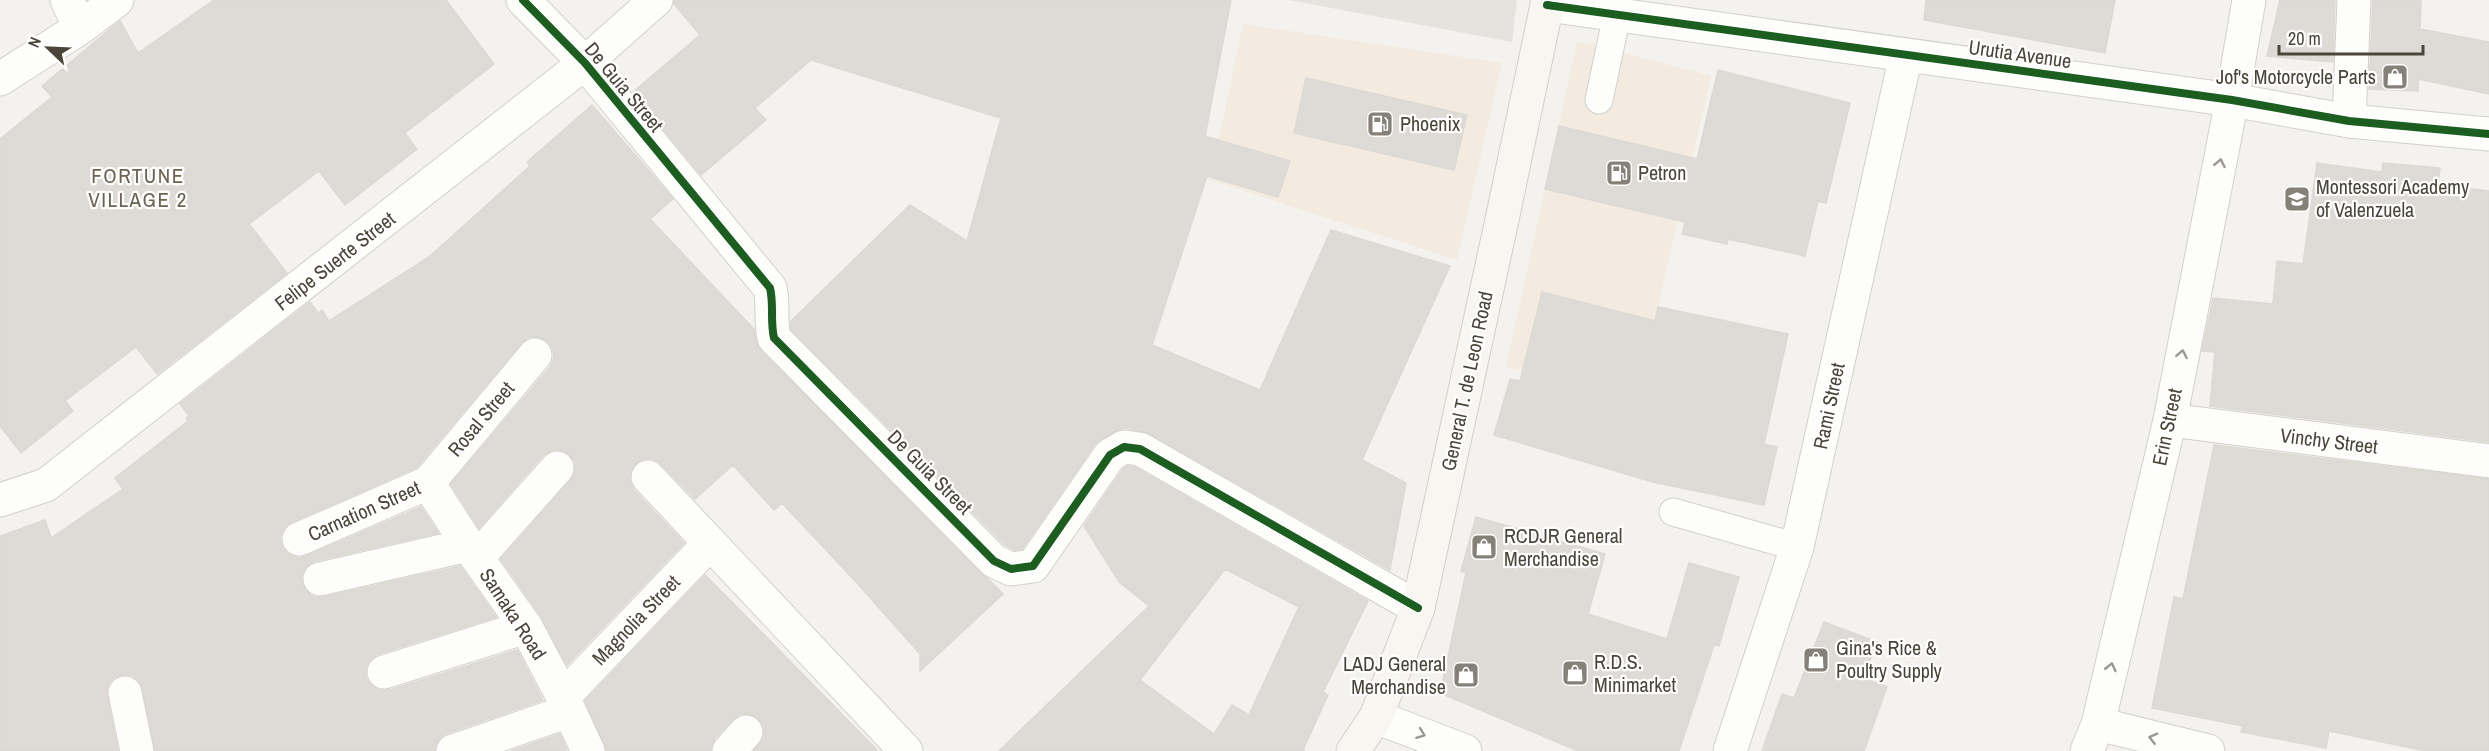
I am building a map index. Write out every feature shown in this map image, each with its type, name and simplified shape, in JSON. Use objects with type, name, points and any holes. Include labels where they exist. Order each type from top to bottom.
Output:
[{"type":"main road","name":"General T. de Leon Road","points":[[1353,751],[1376,717],[1418,608],[1547,3]]},
{"type":"street","points":[[0,80],[73,14],[117,0]]},
{"type":"street","name":"De Guia Street","points":[[523,0],[585,63],[770,288],[772,298],[770,321],[774,338],[994,561],[1011,568],[1033,566],[1110,454],[1124,447],[1140,449],[1418,608]]},
{"type":"street","name":"Felipe Suerte Street","points":[[0,500],[46,485],[585,63],[656,0]]},
{"type":"street","name":"Erin Street","points":[[2092,738],[2170,420],[2249,0]]},
{"type":"street","points":[[2349,122],[2354,0]]},
{"type":"street","name":"Urutia Avenue","points":[[1547,3],[1617,15],[2232,100],[2349,122],[2489,134]]},
{"type":"street","name":"Rami Street","points":[[1730,751],[1797,547],[1906,55]]},
{"type":"street","name":"Rosal Street","points":[[428,483],[535,355]]},
{"type":"street","name":"Vinchy Street","points":[[2170,420],[2489,461]]},
{"type":"street","points":[[320,579],[472,552],[557,468]]},
{"type":"street","points":[[648,477],[906,751]]},
{"type":"street","name":"Carnation Street","points":[[299,539],[428,483]]},
{"type":"street","name":"Samaka Road","points":[[428,483],[472,552],[526,627],[588,751]]},
{"type":"street","name":"Magnolia Street","points":[[566,704],[709,544]]},
{"type":"street","points":[[384,672],[526,627]]},
{"type":"street","points":[[125,693],[137,751]]},
{"type":"street","points":[[453,751],[566,704]]},
{"type":"street","points":[[1376,717],[1465,751]]},
{"type":"street","points":[[2092,738],[2208,751]]},
{"type":"lane","points":[[1599,100],[1617,15]]},
{"type":"lane","points":[[1673,512],[1797,547]]},
{"type":"shaded area","points":[[1289,0],[1517,0],[1512,42]]},
{"type":"shaded area","points":[[1243,24],[1502,63],[1457,260],[1210,180]]},
{"type":"shaded area","points":[[1577,41],[1711,76],[1637,398],[1506,367]]},
{"type":"building","points":[[214,0],[446,0],[494,64],[405,133],[417,149],[345,205],[319,171],[249,224],[287,273],[157,374],[136,347],[65,401],[73,411],[21,453],[0,426],[0,139],[52,97],[42,86],[120,21],[138,53]]},
{"type":"building","points":[[674,0],[1231,0],[1205,136],[1290,161],[1278,197],[1207,176],[1152,345],[1260,390],[1331,230],[1450,266],[1362,460],[1406,483],[1390,570],[1149,433],[1126,428],[1115,431],[1095,444],[1022,549],[1014,550],[1005,545],[791,329],[791,321],[910,205],[967,241],[1001,118],[811,60],[755,108],[766,120],[701,175],[633,92],[700,35],[674,4]]},
{"type":"building","points":[[1926,0],[2115,0],[2105,53],[1924,20]]},
{"type":"building","points":[[2280,0],[2335,0],[2333,62],[2267,56]]},
{"type":"building","points":[[2373,0],[2421,0],[2420,29],[2489,42],[2489,94],[2418,79],[2418,91],[2369,89]]},
{"type":"building","points":[[1718,70],[1850,103],[1826,203],[1818,201],[1805,256],[1728,239],[1727,244],[1682,234],[1685,222],[1545,189],[1559,126],[1697,159]]},
{"type":"building","name":"Phoenix","points":[[1306,78],[1467,115],[1454,170],[1294,133]]},
{"type":"building","points":[[592,105],[673,199],[650,219],[754,329],[761,351],[1003,594],[920,671],[920,654],[857,583],[782,503],[774,510],[733,465],[695,499],[661,464],[654,459],[644,459],[635,464],[630,472],[630,482],[634,490],[684,543],[567,665],[541,616],[501,559],[571,480],[575,471],[575,462],[569,454],[560,450],[552,450],[543,455],[479,528],[451,484],[550,367],[554,358],[553,349],[547,341],[539,337],[529,337],[521,343],[416,468],[292,522],[284,528],[280,537],[282,547],[288,554],[297,558],[421,507],[438,533],[315,561],[307,566],[302,574],[302,583],[306,591],[314,597],[324,597],[460,566],[496,617],[378,654],[366,667],[366,678],[379,690],[390,690],[517,650],[543,700],[447,733],[439,739],[435,751],[155,751],[143,689],[139,681],[131,675],[122,675],[112,679],[107,688],[118,751],[0,751],[0,536],[45,520],[51,538],[123,489],[115,478],[188,421],[186,418],[189,416],[180,404],[310,302],[318,313],[322,310],[329,321],[429,257],[530,166],[527,162]]},
{"type":"building","points":[[2317,163],[2382,172],[2383,163],[2440,168],[2438,185],[2489,191],[2489,442],[2210,406],[2215,352],[2202,351],[2213,298],[2273,304],[2277,261],[2303,264]]},
{"type":"building","points":[[1542,292],[1655,321],[1658,307],[1788,334],[1764,444],[1777,447],[1764,505],[1653,482],[1494,435],[1510,379],[1520,381]]},
{"type":"building","points":[[2214,445],[2489,479],[2489,751],[2426,751],[2329,731],[2326,748],[2241,732],[2243,726],[2152,708],[2174,597],[2183,599]]},
{"type":"building","points":[[1128,466],[1134,467],[1368,601],[1323,692],[1328,695],[1303,750],[1305,751],[999,751],[1149,606],[1119,582],[1084,526],[1123,469]],"holes":[[[1225,569],[1299,607],[1249,715],[1232,705],[1214,734],[1140,680]]]},
{"type":"building","name":"R.D.S. Minimarket","points":[[1476,517],[1605,554],[1588,614],[1667,639],[1689,563],[1739,577],[1719,646],[1714,645],[1679,751],[1578,751],[1440,693],[1466,573],[1461,571]]},
{"type":"building","points":[[705,575],[878,751],[754,751],[764,736],[764,727],[758,718],[749,714],[740,714],[715,738],[711,751],[606,751],[585,701]]},
{"type":"building","points":[[1824,622],[1877,642],[1863,678],[1887,687],[1864,751],[1762,751],[1782,694],[1794,698]]},
{"type":"building","points":[[560,734],[567,751],[511,751]]},
{"type":"cycle path","points":[[523,0],[585,63],[770,288],[774,338],[994,561],[1011,569],[1033,566],[1110,455],[1124,447],[1140,449],[1418,608]]},
{"type":"cycle path","points":[[1547,5],[2232,100],[2349,121],[2489,134]]},
{"type":"place","name":"Jof's Motorcycle Parts","points":[[2395,77]]},
{"type":"place","name":"Phoenix","points":[[1380,124]]},
{"type":"place","name":"Petron","points":[[1619,173]]},
{"type":"place","name":"Montessori Academy of Valenzuela","points":[[2297,199]]},
{"type":"place","name":"RCDJR General Merchandise","points":[[1484,547]]},
{"type":"place","name":"Gina's Rice & Poultry Supply","points":[[1816,660]]},
{"type":"place","name":"R.D.S. Minimarket","points":[[1575,673]]},
{"type":"place","name":"LADJ General Merchandise","points":[[1466,675]]},
{"type":"district","name":"FORTUNE VILLAGE 2","points":[[138,188]]}]
